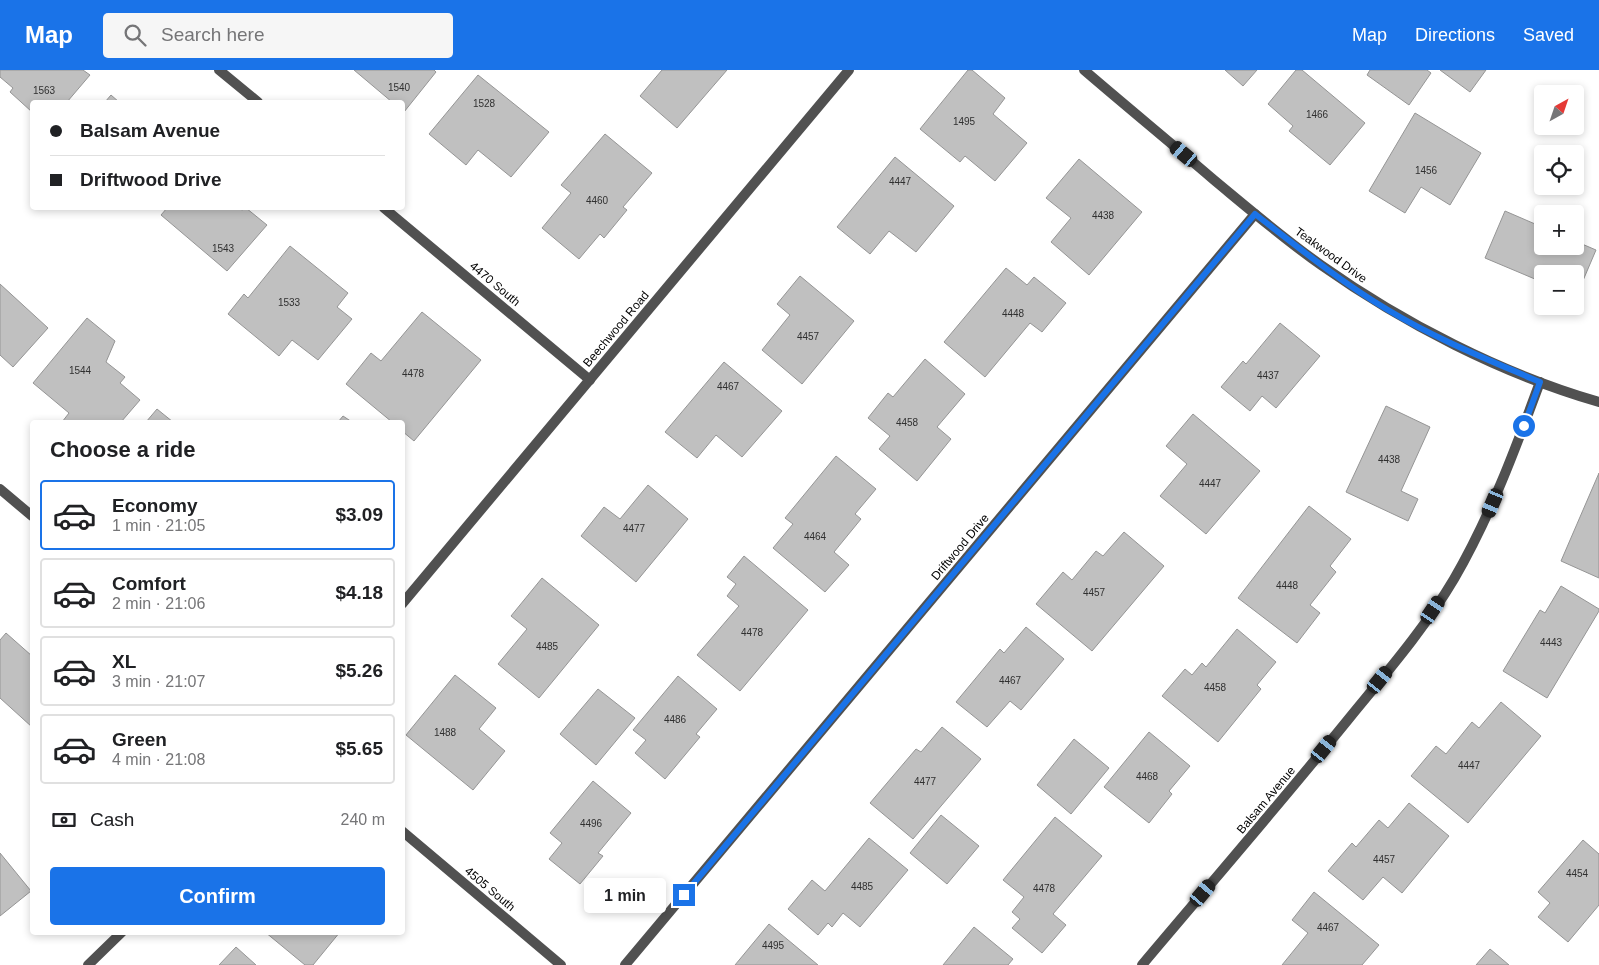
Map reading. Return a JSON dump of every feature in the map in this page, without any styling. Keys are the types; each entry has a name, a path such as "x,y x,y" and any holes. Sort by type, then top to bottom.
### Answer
{"street":[{"path":"219,70 256,100"},
{"name":"Beechwood Road","path":"405,600 850,70"},
{"name":"Teakwood Drive","path":"1084,70 1255,214 1320,265 1389,310 1464,349 1540,382 1599,402"},
{"name":"4470 South","path":"386,210 590,380"},
{"name":"Driftwood Drive","path":"625,965 1255,214"},
{"name":"Balsam Avenue","path":"1142,965 1313,763 1414,638 1453,581 1486,520 1520,438 1540,382"},
{"path":"0,489 30,514"},
{"name":"4505 South","path":"405,834 560,965"},
{"path":"88,965 119,935"}],"building":[{"path":"0,70 83,70 90,75 69,100 30,100 30,110 10,92 13,88 0,77"},
{"path":"354,70 434,70 436,72 405,111 405,100 390,100"},
{"path":"662,70 727,70 677,128 640,96"},
{"path":"968,70 972,70 1005,98 993,114 1027,143 995,181 965,156 960,162 920,129"},
{"path":"1225,70 1257,70 1243,86"},
{"path":"1296,70 1302,70 1365,123 1330,165 1289,131 1293,126 1268,104"},
{"path":"1370,70 1427,70 1431,73 1409,105 1367,75"},
{"path":"1440,70 1486,70 1470,92"},
{"path":"478,75 549,132 511,177 478,150 466,165 429,134"},
{"path":"111,95 117,100 107,100"},
{"path":"1415,113 1481,153 1450,205 1421,187 1405,213 1369,191"},
{"path":"605,134 652,173 623,207 627,210 604,238 600,234 579,259 542,228 571,193 561,185"},
{"path":"895,157 954,206 916,252 889,231 870,254 837,227"},
{"path":"1079,159 1142,212 1089,275 1051,242 1071,218 1046,198"},
{"path":"165,210 248,210 267,225 227,271 161,215"},
{"path":"1505,211 1534,224 1534,255 1584,255 1584,245 1596,250 1584,278 1584,265 1534,265 1534,279 1485,258"},
{"path":"290,246 348,293 337,307 352,319 318,360 292,340 279,356 228,314 244,294 248,298"},
{"path":"1006,268 1027,285 1034,277 1066,303 1042,332 1030,323 985,377 944,342"},
{"path":"800,276 854,321 802,384 762,350 790,315 777,304"},
{"path":"0,284 48,328 13,367 0,355"},
{"path":"422,312 481,360 414,441 405,434 405,420 390,420 346,384 371,353 381,361"},
{"path":"87,318 115,341 106,362 125,377 120,383 140,400 123,420 64,420 69,413 33,383"},
{"path":"1280,323 1320,356 1276,408 1262,396 1250,411 1221,387 1243,361 1246,364"},
{"path":"925,359 965,394 937,427 951,439 917,481 879,449 890,436 868,418 888,393 893,397"},
{"path":"724,362 782,411 742,457 716,435 697,458 665,432"},
{"path":"1386,406 1430,427 1401,491 1418,499 1408,521 1346,492"},
{"path":"157,409 171,420 148,420"},
{"path":"1193,414 1260,471 1206,534 1160,496 1187,464 1166,446"},
{"path":"343,416 349,420 340,420"},
{"path":"836,456 876,489 855,514 861,519 834,552 849,565 825,592 773,548 793,524 785,518"},
{"path":"1599,473 1599,578 1561,561"},
{"path":"648,485 688,519 636,582 581,536 604,507 620,519"},
{"path":"1309,506 1351,539 1330,566 1336,572 1310,605 1320,613 1297,643 1238,598"},
{"path":"1124,532 1164,566 1092,651 1036,604 1063,572 1072,580 1096,551 1103,556"},
{"path":"744,556 808,610 740,691 697,655 739,606 727,596 736,584 727,577"},
{"path":"542,578 599,625 539,698 498,664 527,629 511,616"},
{"path":"1561,586 1599,609 1599,611 1547,698 1503,671 1540,610 1545,613"},
{"path":"1026,627 1064,659 1021,710 1010,701 987,727 956,702 1000,649 1004,653"},
{"path":"1237,629 1276,662 1257,685 1261,689 1218,742 1162,696 1185,669 1192,675 1202,663 1206,667"},
{"path":"6,633 30,654 30,725 0,698 0,640"},
{"path":"455,675 496,708 479,729 505,751 473,790 406,735"},
{"path":"678,676 717,709 696,734 700,737 665,779 635,753 646,740 633,730"},
{"path":"598,689 635,718 596,765 560,734"},
{"path":"1501,702 1541,736 1468,823 1411,776 1436,746 1446,754 1472,722 1479,728"},
{"path":"942,727 981,759 913,839 870,803 916,749 921,752"},
{"path":"1149,732 1190,766 1169,791 1172,794 1149,823 1104,787"},
{"path":"1074,739 1109,768 1071,814 1037,785"},
{"path":"593,781 631,813 598,853 603,856 580,884 549,859 562,843 550,833"},
{"path":"1409,803 1449,836 1402,893 1383,877 1363,900 1328,871 1352,843 1356,847 1379,820 1388,828"},
{"path":"941,815 979,846 947,884 910,853"},
{"path":"1055,817 1102,856 1053,914 1066,925 1042,953 1012,928 1020,919 1012,912 1024,897 1003,880"},
{"path":"869,838 908,870 860,927 843,913 832,927 828,923 818,935 788,909 812,880 825,891"},
{"path":"1583,840 1599,854 1599,905 1568,942 1538,917 1550,903 1538,892"},
{"path":"0,853 30,892 0,916"},
{"path":"1314,892 1379,945 1362,965 1282,965 1308,933 1292,920"},
{"path":"769,924 818,965 735,965"},
{"path":"974,927 1013,959 1008,965 943,965"},
{"path":"269,935 338,935 313,965 305,965"},
{"path":"236,947 256,965 219,965"},
{"path":"1490,949 1509,965 1476,965"}],"route":[{"path":"684,895 1255,214 1320,265 1389,310 1464,349 1540,382 1524,426"}]}
